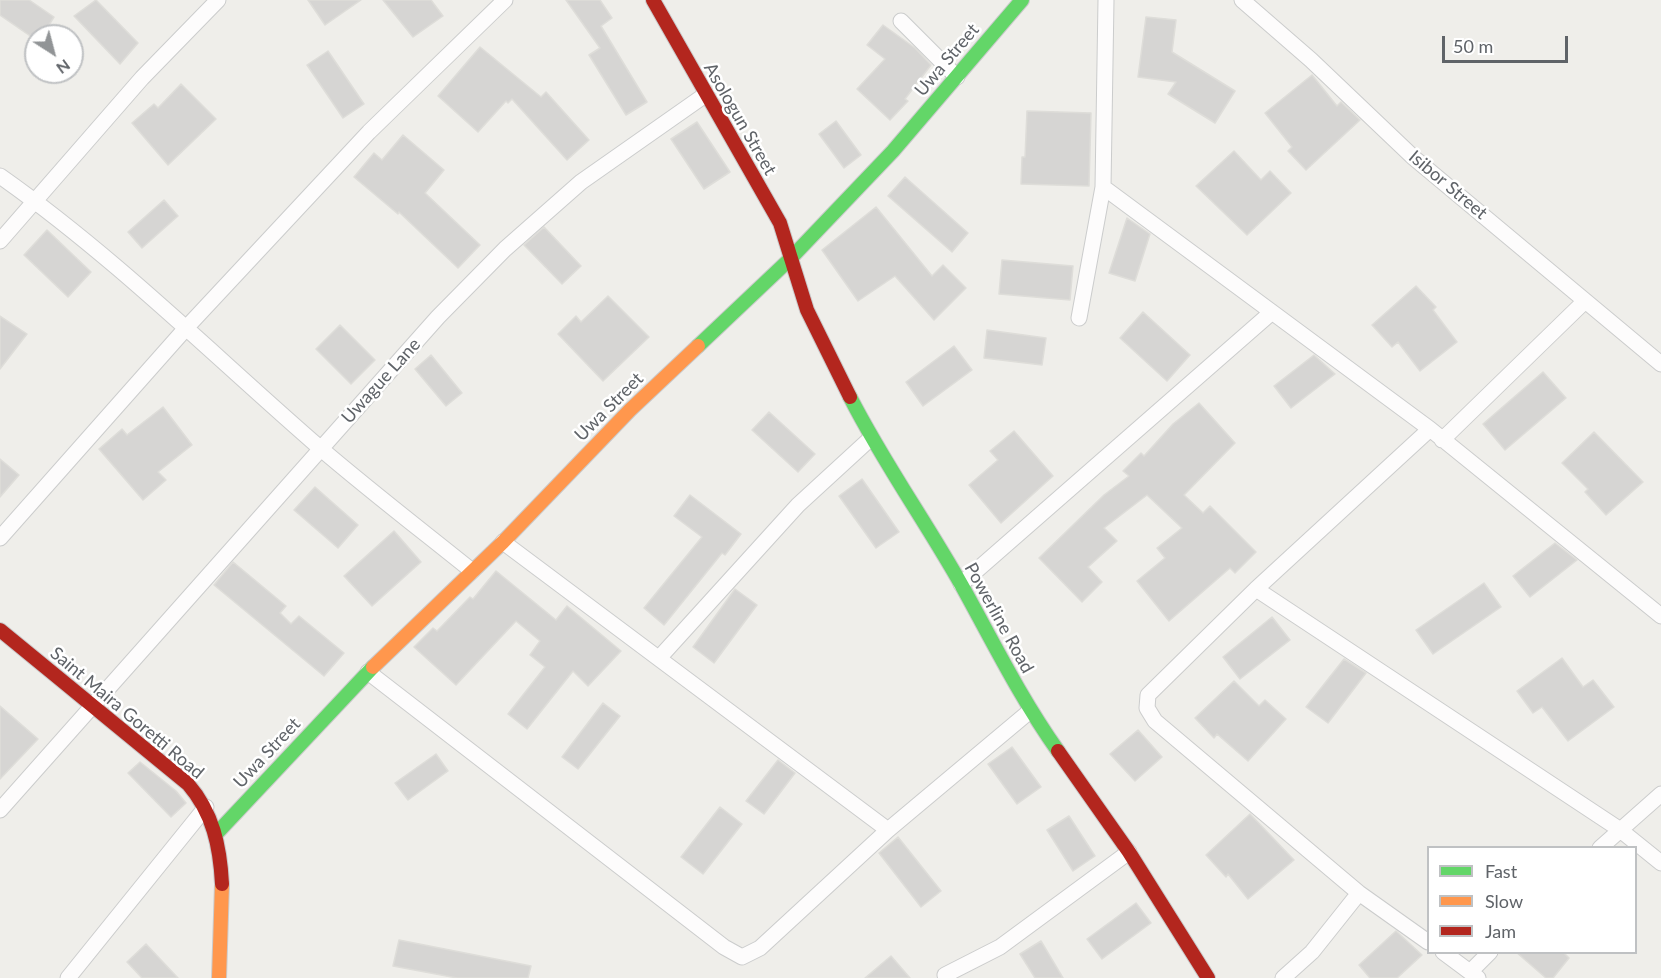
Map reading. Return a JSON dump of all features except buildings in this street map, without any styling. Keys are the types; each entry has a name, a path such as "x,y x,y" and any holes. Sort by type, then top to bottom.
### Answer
{"street":[{"path":"0,538 187,327 369,132 505,0"},
{"name":"Asologun Street","path":"653,0 705,95 780,223 790,259"},
{"name":"Uwa Street","path":"216,834 368,672 503,542 630,410 790,259 893,151 1022,0"},
{"path":"1079,318 1103,187 1106,0"},
{"name":"Isibor Street","path":"1242,0 1311,60 1414,158 1661,364"},
{"path":"0,241 142,78 214,1"},
{"path":"901,21 957,77"},
{"name":"Uwague Lane","path":"0,810 320,448 438,317 505,249 581,182 705,95"},
{"path":"0,176 34,200 187,327 320,448 472,571"},
{"path":"1103,187 1430,429 1661,616"},
{"name":"Powerline Road","path":"790,259 807,310 871,438 961,584 1030,711 1129,852 1208,978"},
{"path":"1442,440 1585,300"},
{"path":"961,584 1272,312"},
{"path":"1427,941 1359,892 1155,721 1147,708 1148,695 1256,589 1430,429"},
{"path":"660,657 798,505 871,438"},
{"path":"503,542 660,657 888,830"},
{"path":"1256,589 1619,829 1661,863"},
{"name":"Saint Maira Goretti Road","path":"0,630 185,781 206,807 216,834 223,904 219,978"},
{"path":"368,672 724,947 742,957 760,948 888,830 1030,711"},
{"path":"1602,846 1661,794"},
{"path":"68,978 206,807"},
{"path":"945,975 999,947 1058,906 1096,873 1129,852"},
{"path":"1283,978 1312,952 1359,892"},
{"path":"1446,954 1474,975 1489,954"}],"traffic: fast":[{"path":"698,346 790,259 893,151 1022,0"},
{"path":"850,397 876,445 962,586 1020,691 1058,751"},
{"path":"216,834 373,667"}],"traffic: slow":[{"path":"373,667 503,542 630,410 698,346"},
{"path":"219,978 222,884"}],"traffic: jam":[{"path":"653,0 780,223 807,310 850,397"},
{"path":"0,630 188,784 204,807 214,831 222,884"},
{"path":"1058,751 1129,852 1208,978"}]}
